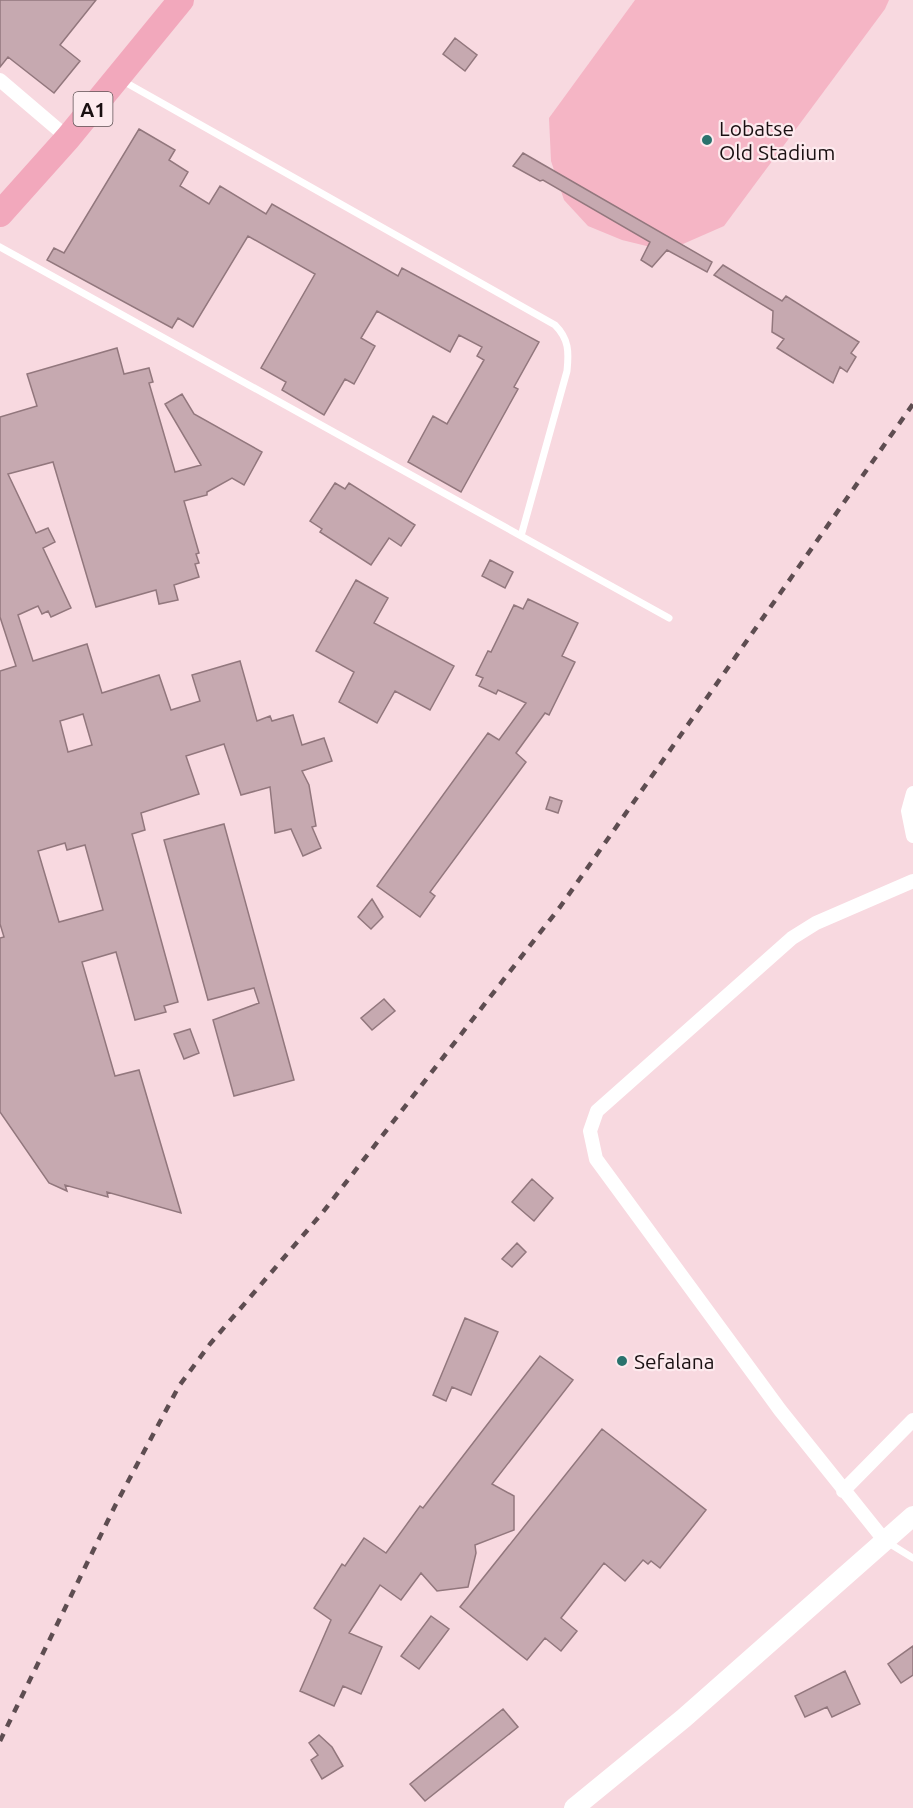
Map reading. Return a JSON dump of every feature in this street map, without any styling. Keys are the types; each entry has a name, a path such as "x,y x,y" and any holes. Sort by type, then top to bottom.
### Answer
{"highway":[{"name":"A1","path":"0,214 68,138 181,0"}],"main road":[{"path":"574,1808 684,1718 913,1516"}],"street":[{"path":"0,80 68,138"},
{"path":"913,792 908,811 913,836"},
{"path":"885,1541 843,1491 725,1336 596,1159 590,1131 597,1111 792,938 816,923 913,881"},
{"path":"843,1491 913,1420"}],"lane":[{"path":"118,78 555,325 565,335 569,352 567,371 521,536"},
{"path":"0,247 669,618"},
{"path":"885,1541 913,1558"}],"shaded area":[{"path":"635,0 889,0 885,9 724,226 667,251 622,240 588,226 564,200 551,161 549,118"}],"building":[{"path":"0,0 96,0 60,45 80,61 54,93 8,57 0,67"},
{"path":"455,38 477,55 465,71 443,54"},
{"path":"139,129 175,150 169,160 188,172 180,186 209,204 220,186 266,214 272,204 398,276 402,268 539,342 514,387 518,389 461,492 408,462 433,416 447,424 484,360 477,356 482,347 459,335 450,352 377,311 361,338 375,346 354,384 345,379 324,415 282,390 286,382 261,368 315,274 248,236 193,327 178,318 172,328 47,260 54,248 64,253"},
{"path":"523,153 712,262 707,272 667,250 652,267 641,260 650,242 543,180 540,181 513,166"},
{"path":"723,265 782,301 786,296 859,342 851,353 856,357 847,372 840,367 833,383 777,348 784,339 772,332 773,311 714,275"},
{"path":"117,348 124,374 149,368 153,382 149,383 175,472 201,465 165,404 182,394 194,414 262,452 244,485 232,478 207,492 207,495 184,501 199,553 196,554 199,563 195,564 199,577 174,585 178,600 159,604 156,590 96,607 53,462 8,474 36,533 48,528 55,542 43,548 71,608 51,617 48,611 42,614 38,606 18,615 33,661 87,644 102,693 159,675 171,710 200,701 192,675 240,661 257,721 270,716 272,721 293,715 302,745 324,738 332,761 302,771 309,785 316,826 312,827 321,848 303,856 291,829 275,833 270,787 241,795 224,744 186,756 199,794 141,813 145,830 132,834 178,1002 164,1006 166,1012 135,1020 116,952 82,962 115,1076 139,1070 181,1213 107,1192 108,1197 65,1185 67,1191 49,1183 0,1112 0,938 4,937 0,924 0,671 16,666 0,617 0,417 37,406 27,374","holes":["83,714 92,745 68,752 60,721","65,843 67,850 85,845 103,910 59,922 38,851"]},
{"path":"335,483 345,489 349,483 415,525 401,546 389,538 371,565 320,532 322,529 310,521"},
{"path":"490,560 513,572 505,588 482,576"},
{"path":"356,580 388,598 374,623 454,666 430,710 395,691 377,723 339,702 354,672 316,651"},
{"path":"528,599 578,623 562,656 575,662 549,715 545,713 516,753 526,762 430,892 435,896 420,917 377,886 488,733 499,740 526,703 498,690 496,694 479,686 483,678 476,675 488,651 491,652 514,605 523,609"},
{"path":"550,797 562,801 558,813 546,809"},
{"path":"224,824 294,1080 234,1096 213,1020 259,1003 254,988 208,1000 164,840"},
{"path":"372,899 383,917 371,929 358,917"},
{"path":"384,999 395,1011 372,1030 361,1018"},
{"path":"190,1029 199,1053 184,1059 174,1034"},
{"path":"532,1179 553,1198 534,1221 512,1202"},
{"path":"517,1243 526,1252 512,1267 502,1259"},
{"path":"465,1318 498,1332 471,1395 452,1387 446,1401 433,1395"},
{"path":"540,1356 573,1380 492,1484 514,1496 514,1530 475,1545 476,1553 468,1587 437,1591 421,1573 401,1600 380,1585 349,1633 382,1647 361,1694 343,1686 334,1706 300,1691 331,1620 314,1608 342,1564 345,1566 364,1538 386,1553 420,1506 423,1508"},
{"path":"602,1429 706,1510 660,1568 651,1561 648,1564 643,1560 625,1581 604,1563 561,1618 577,1631 561,1651 545,1638 527,1660 460,1607"},
{"path":"431,1616 449,1629 419,1669 401,1656"},
{"path":"913,1646 913,1675 901,1683 888,1664"},
{"path":"845,1671 860,1704 832,1717 827,1707 805,1717 795,1696"},
{"path":"503,1709 518,1727 425,1801 410,1784"},
{"path":"319,1735 332,1747 343,1766 322,1779 311,1760 318,1755 309,1743"}],"railway":[{"path":"0,1741 116,1504 179,1386 210,1344 323,1212 560,907 913,404"}],"place":[{"name":"Lobatse Old Stadium","path":"707,140"},
{"name":"Sefalana","path":"622,1361"}]}
